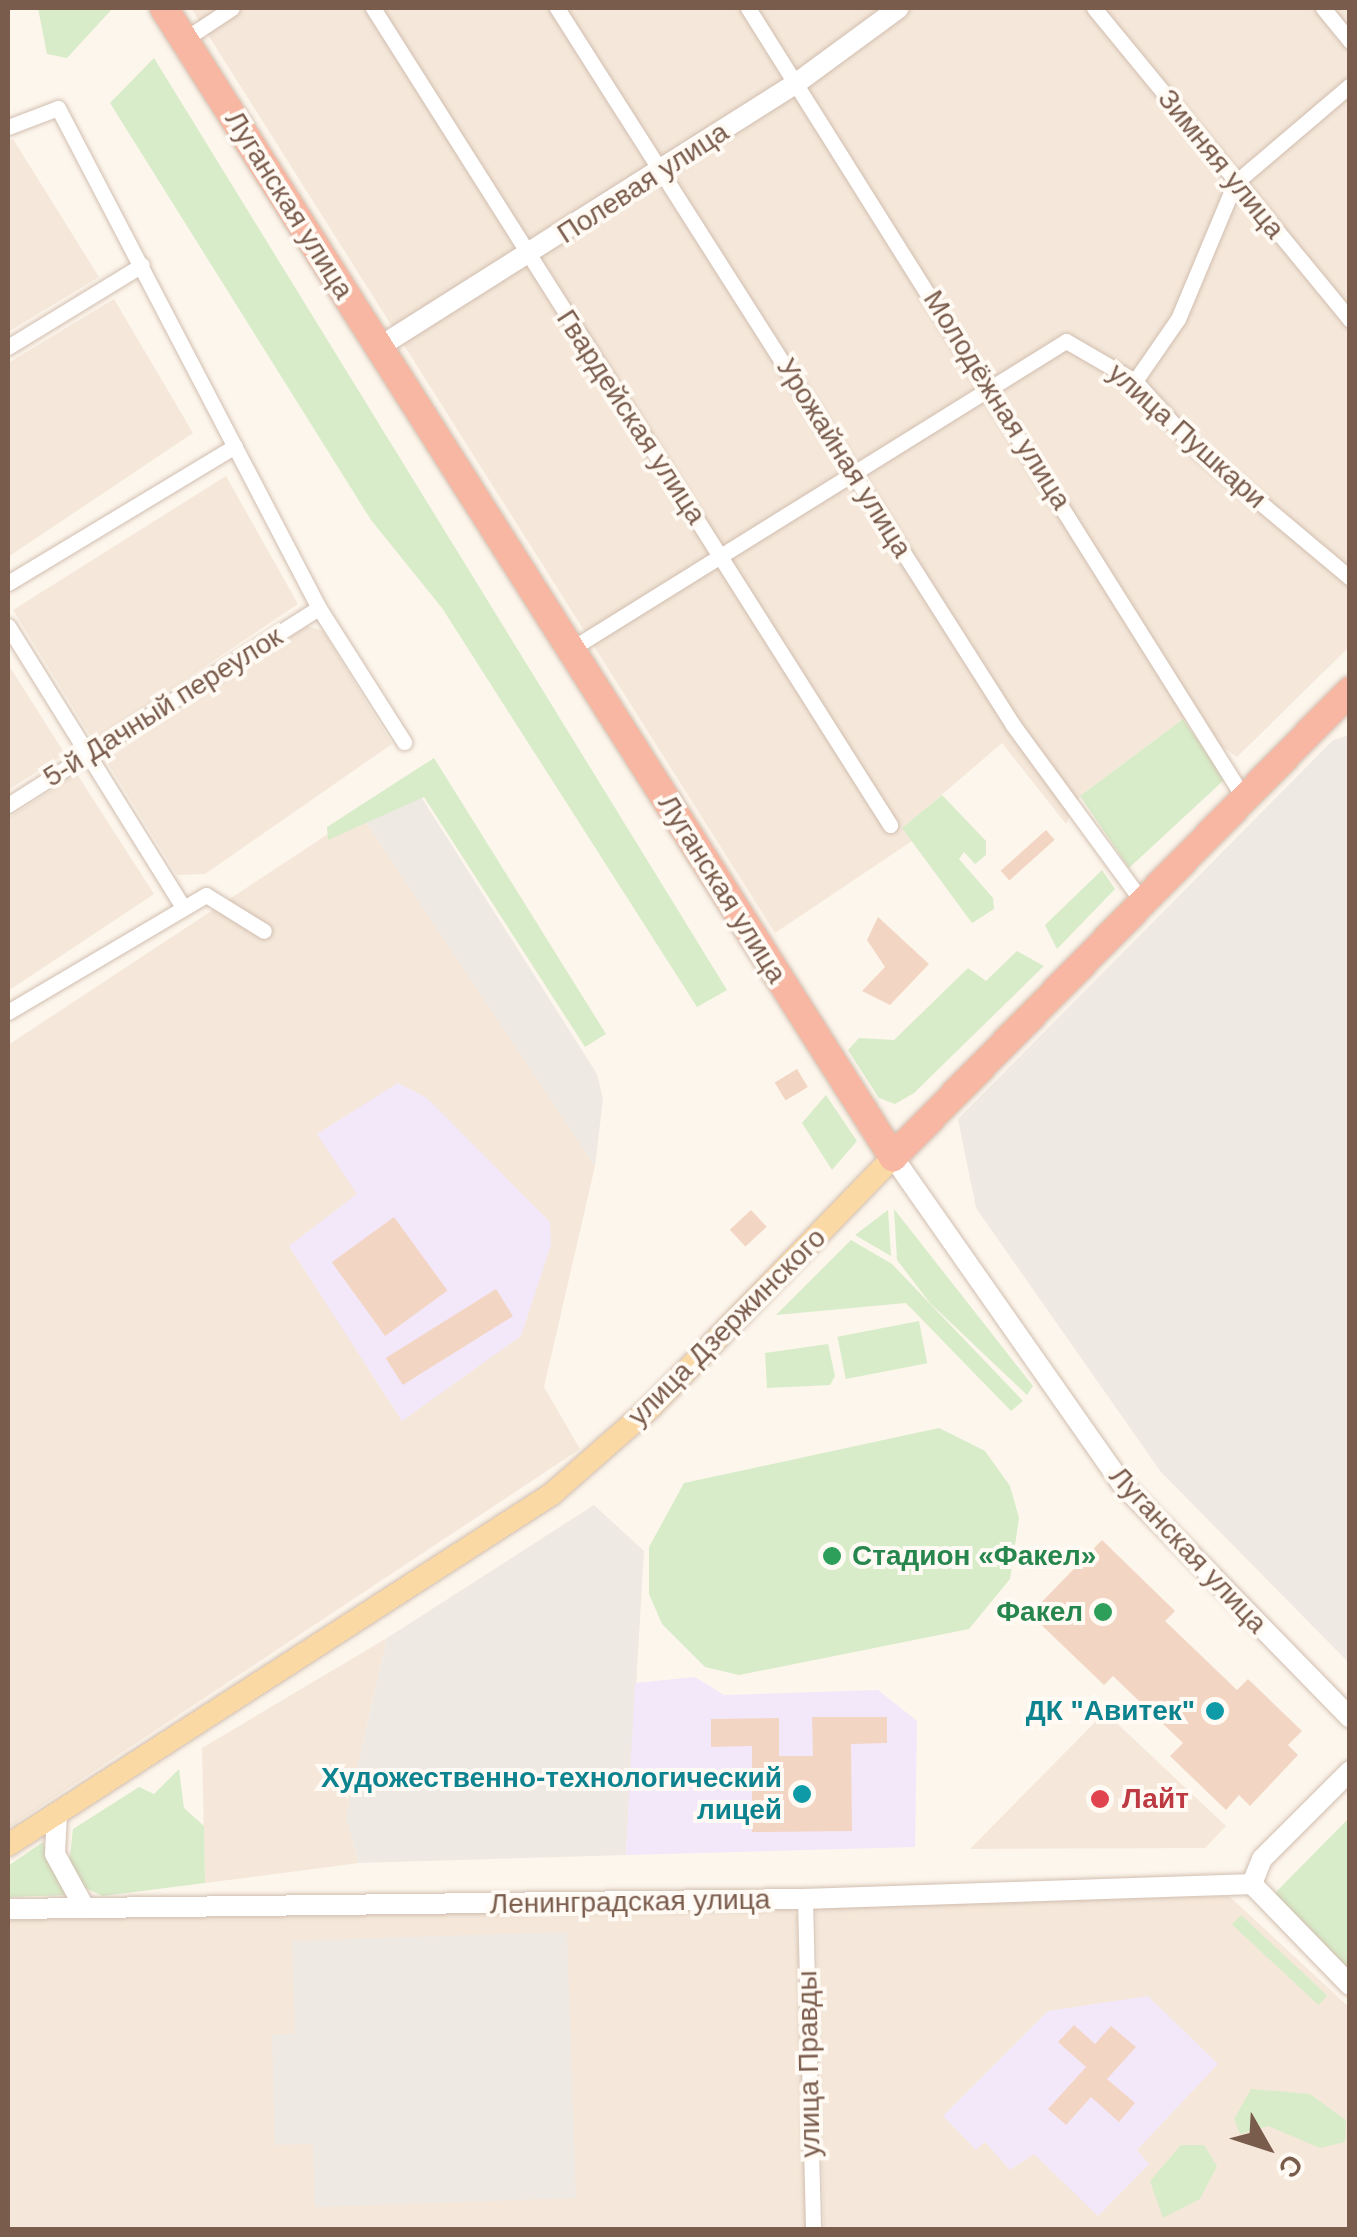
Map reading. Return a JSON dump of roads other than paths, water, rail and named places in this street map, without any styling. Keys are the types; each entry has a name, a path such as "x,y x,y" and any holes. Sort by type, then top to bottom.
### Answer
{"highway":[{"name":"Луганская улица","path":"164,8 893,1156"},
{"name":"улица Дзержинского","path":"893,1156 1242,795 1350,691"}],"main road":[{"name":"улица Дзержинского","path":"8,1845 552,1494 650,1408 893,1156"}],"street":[{"path":"185,39 232,8"},
{"name":"Гвардейская улица","path":"373,8 890,825"},
{"name":"Урожайная улица","path":"557,8 1013,726 1141,900"},
{"name":"Молодёжная улица","path":"748,8 1242,795"},
{"name":"Полевая улица","path":"379,348 528,258 794,85 899,8"},
{"name":"Зимняя улица","path":"1094,8 1350,320"},
{"path":"1323,8 1350,41"},
{"path":"1135,381 1178,320 1235,183 1350,85"},
{"path":"8,127 58,108 319,608 404,742"},
{"path":"8,347 142,265"},
{"name":"улица Пушкари","path":"988,386 1066,340 1135,381 1194,448 1350,578"},
{"path":"572,650 988,386"},
{"path":"8,583 235,446"},
{"name":"5-й Дачный переулок","path":"8,805 319,608"},
{"path":"8,626 86,757 182,904"},
{"path":"8,1012 182,904 206,895 222,899 264,931"},
{"name":"Луганская улица","path":"893,1156 1122,1484 1350,1718"},
{"path":"1350,1772 1262,1859 1252,1884 1350,1986"},
{"path":"57,1813 55,1854 84,1907"},
{"name":"Ленинградская улица","path":"8,1909 806,1899 1252,1884"},
{"name":"улица Правды","path":"806,1899 813,2230"}],"place":[{"name":"Стадион «Факел»","path":"832,1556"},
{"name":"Факел","path":"1103,1612"},
{"name":"ДК \"Авитек\"","path":"1215,1711"},
{"name":"Художественно-технологический лицей","path":"802,1794"},
{"name":"Лайт","path":"1100,1799"}]}
